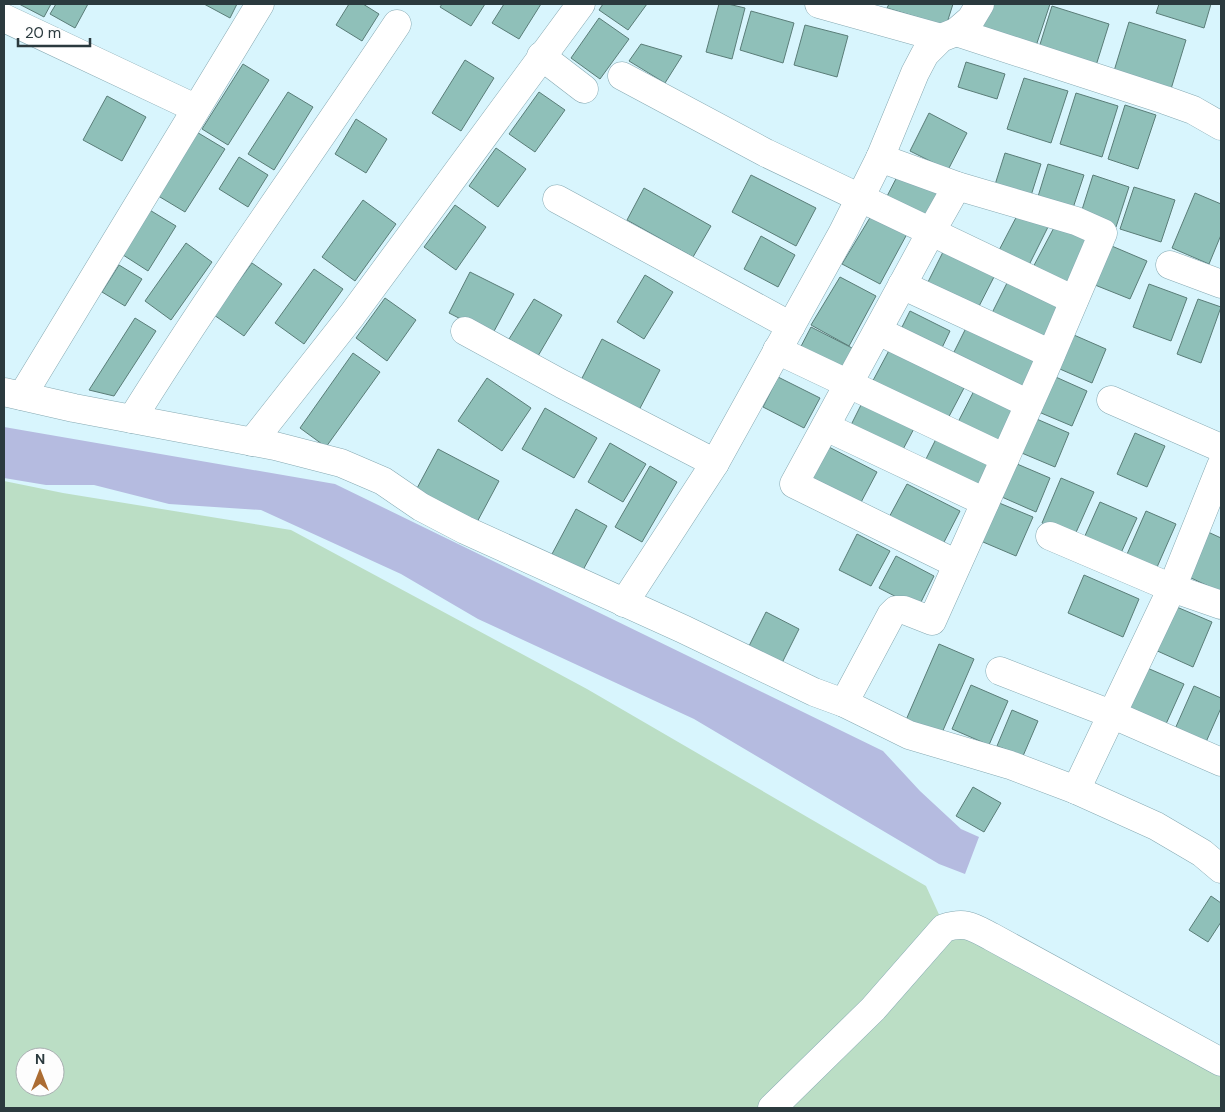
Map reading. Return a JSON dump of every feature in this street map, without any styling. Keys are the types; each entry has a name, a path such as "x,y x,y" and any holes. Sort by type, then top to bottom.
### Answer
{"street":[{"path":"260,4 13,394 252,442 341,463 383,481 421,507 465,530 909,735 1010,765 1076,790 1156,826 1202,853 1221,869"},
{"path":"252,442 352,315 581,4"},
{"path":"818,4 948,35 1165,100 1193,110 1221,126"},
{"path":"624,603 715,463 778,350 860,199 880,158 915,72 925,54 971,19 980,4"},
{"path":"4,18 195,108"},
{"path":"132,419 177,348 333,121 397,24"},
{"path":"541,56 584,89"},
{"path":"622,76 766,154 1074,300"},
{"path":"844,704 891,615 896,610 904,610 932,621 1103,233 1076,221 957,186 880,158"},
{"path":"957,186 930,232 794,484 957,564"},
{"path":"557,199 791,326"},
{"path":"1170,264 1221,284"},
{"path":"902,285 1051,354"},
{"path":"878,331 1029,404"},
{"path":"465,332 715,463"},
{"path":"778,350 1005,458"},
{"path":"1111,400 1221,448"},
{"path":"826,427 985,502"},
{"path":"1076,790 1172,588 1221,466"},
{"path":"1050,536 1172,588 1221,606"},
{"path":"1000,671 1111,714 1221,762"},
{"path":"772,1108 873,1008 944,928 958,924 974,928 992,937 1221,1062"}],"green space":[{"path":"4,481 63,493 291,530 587,689 926,886 942,921 1221,1074 1221,1108 4,1108"}],"water":[{"path":"4,427 335,484 883,751 920,791 961,829 979,837 965,874 939,864 694,719 478,619 401,574 261,510 169,504 94,485 46,485 4,478"}],"building":[{"path":"19,4 51,4 44,17"},
{"path":"56,4 88,4 75,28 50,14"},
{"path":"204,4 237,4 230,18"},
{"path":"349,4 363,4 379,14 362,41 336,25"},
{"path":"442,4 485,4 471,26 440,7"},
{"path":"504,4 541,4 519,39 492,23"},
{"path":"603,4 647,4 628,30 599,10"},
{"path":"719,4 745,8 732,59 706,52"},
{"path":"889,4 953,4 946,26 887,8"},
{"path":"990,4 1050,4 1036,46 982,29"},
{"path":"1159,4 1211,4 1204,28 1156,13"},
{"path":"1052,6 1109,24 1094,72 1037,54"},
{"path":"751,11 794,23 783,63 740,50"},
{"path":"599,18 629,39 600,79 571,58"},
{"path":"1129,22 1186,40 1171,89 1114,71"},
{"path":"805,25 848,36 837,77 794,65"},
{"path":"641,44 682,56 665,83 629,61"},
{"path":"465,60 494,78 461,131 432,113"},
{"path":"966,62 1005,74 997,99 958,87"},
{"path":"243,64 269,80 228,145 202,129"},
{"path":"1024,78 1068,91 1051,143 1007,129"},
{"path":"288,92 313,107 274,170 248,154"},
{"path":"539,92 565,110 535,152 509,134"},
{"path":"1076,93 1118,106 1102,157 1060,144"},
{"path":"107,96 146,117 122,161 83,140"},
{"path":"1125,105 1156,115 1138,169 1108,159"},
{"path":"929,113 967,133 948,170 910,151"},
{"path":"356,119 387,139 366,173 335,154"},
{"path":"195,131 225,149 185,212 155,194"},
{"path":"496,148 526,169 498,207 469,186"},
{"path":"1005,153 1041,164 1029,202 993,191"},
{"path":"239,157 268,175 248,207 219,189"},
{"path":"1048,164 1084,175 1071,214 1036,203"},
{"path":"901,169 944,191 926,226 883,204"},
{"path":"751,175 816,208 796,246 732,212"},
{"path":"1093,175 1129,187 1116,227 1080,216"},
{"path":"1134,187 1175,200 1161,242 1120,229"},
{"path":"644,188 711,226 693,257 627,220"},
{"path":"1195,193 1221,204 1221,235 1209,264 1172,248"},
{"path":"363,200 396,224 355,281 322,257"},
{"path":"455,205 486,227 456,270 424,247"},
{"path":"1021,208 1050,223 1026,271 996,256"},
{"path":"148,209 176,226 148,271 120,253"},
{"path":"871,216 907,234 880,284 842,264"},
{"path":"1058,220 1095,238 1068,290 1031,271"},
{"path":"761,236 795,255 778,287 744,269"},
{"path":"186,243 212,262 171,320 145,301"},
{"path":"1107,244 1147,261 1130,299 1090,283"},
{"path":"945,248 996,273 974,316 924,290"},
{"path":"252,263 282,284 244,336 214,315"},
{"path":"119,265 142,279 125,306 102,292"},
{"path":"314,269 343,289 304,344 275,323"},
{"path":"470,272 514,294 492,335 449,313"},
{"path":"645,275 673,292 644,339 617,322"},
{"path":"1011,275 1065,303 1043,346 989,319"},
{"path":"840,277 876,296 849,346 811,325"},
{"path":"1149,284 1187,298 1171,341 1133,327"},
{"path":"385,298 416,320 387,361 356,338"},
{"path":"534,299 562,315 538,356 509,339"},
{"path":"1198,299 1221,307 1201,363 1177,354"},
{"path":"910,311 950,331 939,354 899,333"},
{"path":"135,318 156,331 114,396 89,390"},
{"path":"970,320 1040,356 1020,394 951,358"},
{"path":"811,327 854,349 839,378 796,356"},
{"path":"1067,332 1106,349 1092,383 1053,366"},
{"path":"602,339 660,370 638,412 580,382"},
{"path":"893,343 921,366 964,388 944,426 869,388"},
{"path":"353,353 380,372 326,447 300,428"},
{"path":"1049,374 1087,391 1072,426 1034,410"},
{"path":"778,377 820,398 804,428 763,407"},
{"path":"487,378 531,408 502,451 458,421"},
{"path":"978,383 1021,405 998,450 955,428"},
{"path":"866,395 918,421 899,457 848,431"},
{"path":"545,408 597,438 574,478 522,449"},
{"path":"1032,417 1069,433 1055,467 1017,451"},
{"path":"940,431 994,459 975,494 922,467"},
{"path":"1135,433 1165,446 1147,487 1117,474"},
{"path":"610,443 646,464 623,502 588,482"},
{"path":"827,446 877,472 858,508 808,482"},
{"path":"438,449 499,481 476,524 415,492"},
{"path":"1010,461 1050,478 1036,512 995,494"},
{"path":"650,466 677,482 642,542 615,527"},
{"path":"1061,478 1094,492 1074,537 1042,523"},
{"path":"907,484 960,511 941,548 887,521"},
{"path":"992,500 1033,517 1016,556 976,539"},
{"path":"1100,502 1137,518 1121,553 1084,538"},
{"path":"576,509 607,526 583,570 552,554"},
{"path":"1146,511 1176,524 1154,574 1124,561"},
{"path":"1208,532 1221,538 1221,592 1189,577"},
{"path":"857,534 890,551 871,586 839,570"},
{"path":"896,556 934,576 918,608 879,588"},
{"path":"1084,575 1139,599 1123,637 1068,613"},
{"path":"1172,605 1212,622 1193,667 1153,649"},
{"path":"766,612 799,629 780,667 747,650"},
{"path":"939,644 974,659 941,735 906,720"},
{"path":"1145,667 1184,684 1166,724 1128,707"},
{"path":"971,685 1008,701 989,745 952,729"},
{"path":"1194,686 1221,698 1221,708 1206,742 1175,729"},
{"path":"1012,710 1038,721 1023,756 997,746"},
{"path":"973,787 1001,803 984,832 956,816"},
{"path":"1211,896 1221,903 1221,922 1208,942 1189,930"}]}
